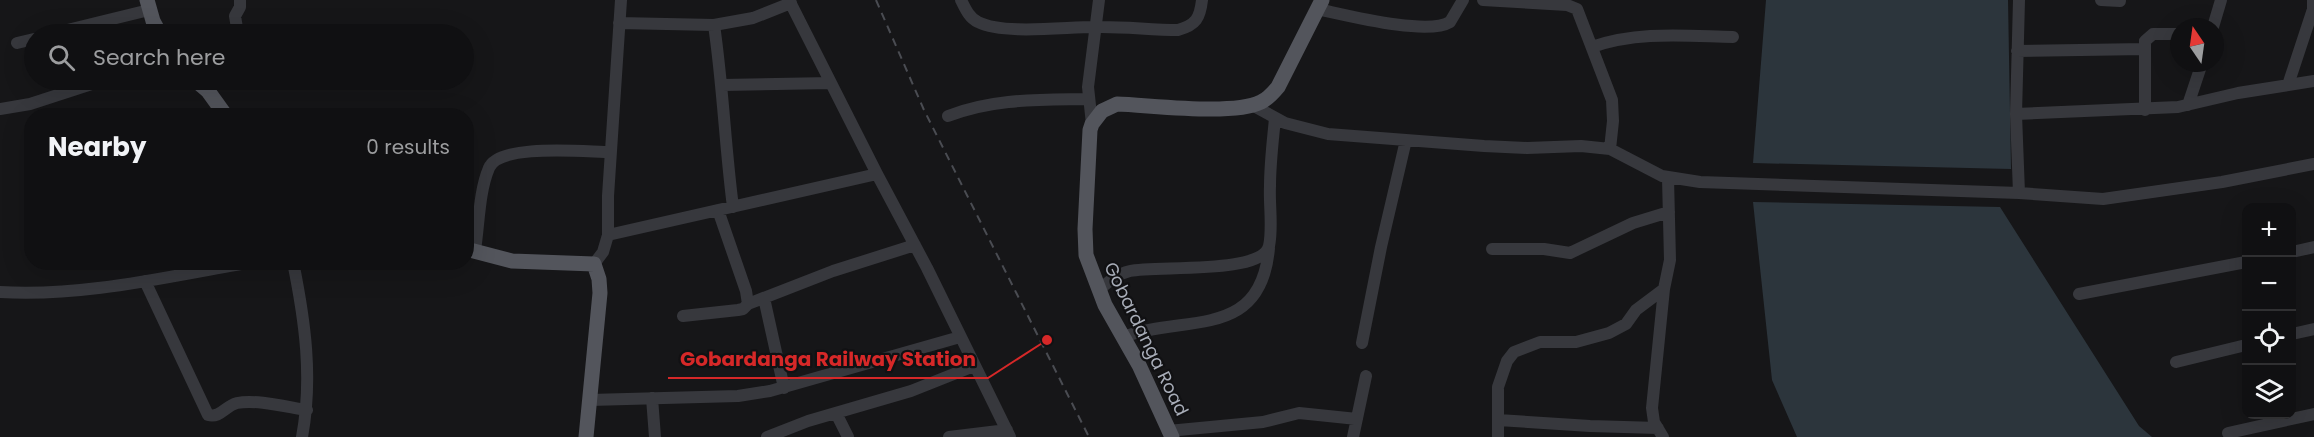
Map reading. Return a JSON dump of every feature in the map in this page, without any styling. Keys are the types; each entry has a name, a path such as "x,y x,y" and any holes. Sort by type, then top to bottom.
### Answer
{"main road":[{"path":"1092,123 1102,111 1118,104 1194,109 1252,105 1264,100 1278,87 1320,3"},
{"path":"148,5 156,24"},
{"path":"207,90 220,108"},
{"name":"Gobardanga Road","path":"1092,123 1085,246 1089,267 1170,434"},
{"path":"474,250 512,261 594,264 599,279 600,294 586,437"}],"street":[{"path":"236,24 235,16 240,0"},
{"path":"594,264 603,252 608,235 608,196 621,0"},
{"path":"961,0 976,22 992,26 1047,29 1096,27 1178,30 1191,26 1197,21 1202,0"},
{"path":"1092,123 1089,99 1099,0"},
{"path":"1320,3 1395,24 1436,27 1450,22 1462,0"},
{"path":"1483,0 1577,4 1612,100 1613,121 1610,149"},
{"path":"2019,0 2016,114 2019,193"},
{"path":"2101,0 2120,1"},
{"path":"2216,18 2221,0"},
{"path":"2288,85 2313,9 2313,0"},
{"path":"619,23 714,25 753,18 790,2 915,245 1008,433 949,437"},
{"path":"84,24 148,5"},
{"path":"714,25 733,207"},
{"path":"2145,110 2145,41 2153,34 2170,34"},
{"path":"1592,47 1621,38 1644,35 1733,37"},
{"path":"17,43 24,41"},
{"path":"2017,51 2145,49"},
{"path":"2188,105 2199,72"},
{"path":"2016,114 2145,110 2188,105 2238,93 2314,81"},
{"path":"722,85 831,83"},
{"path":"0,109 30,104 73,90"},
{"path":"948,116 965,109 1000,101 1089,99"},
{"path":"1252,105 1306,130 1328,134 1484,146 1527,148 1575,146 1610,149 1668,178 1700,182 2019,193 2084,199 2119,198 2222,182 2314,164"},
{"path":"1123,337 1144,331 1213,320 1240,308 1258,288 1264,277 1269,247 1270,185 1275,117"},
{"path":"1362,343 1406,140"},
{"path":"474,235 485,182 494,159 504,154 520,151 611,152"},
{"path":"608,235 877,174"},
{"path":"1498,420 1590,431 1660,432 1652,408 1664,289 1670,260 1668,178"},
{"path":"718,210 746,291 748,304"},
{"path":"1492,249 1544,249 1570,253 1633,223 1669,212"},
{"path":"683,316 742,309 748,304 833,271 915,245"},
{"path":"1099,290 1121,273 1128,271 1150,268 1208,267 1248,261 1258,259 1269,247"},
{"path":"2296,251 2314,247"},
{"path":"2079,294 2242,263"},
{"path":"0,291 54,293 207,270"},
{"path":"294,270 307,349 309,385 302,437"},
{"path":"146,281 208,415 217,415 232,405 245,402 307,410"},
{"path":"1498,437 1498,387 1507,361 1514,352 1540,342 1576,342 1610,333 1626,324 1636,310 1664,289"},
{"path":"764,298 784,388"},
{"path":"2296,333 2314,329"},
{"path":"590,400 738,396 784,388 960,337"},
{"path":"2176,362 2242,346"},
{"path":"767,437 836,412 911,391 974,366"},
{"path":"1353,437 1366,376"},
{"path":"652,398 656,437"},
{"path":"836,412 848,437"},
{"path":"1170,434 1263,422 1299,413 1357,419"},
{"path":"2228,433 2314,414"},
{"path":"800,424 806,437"}],"shaded area":[{"path":"1766,0 2008,0 2011,169 1753,163"},
{"path":"1753,202 2000,207 2139,426 2152,437 1797,437 1772,380"}],"railway":[{"path":"876,0 924,110 1089,437"}],"place":[{"name":"Gobardanga Railway Station","path":"1047,340"}]}
